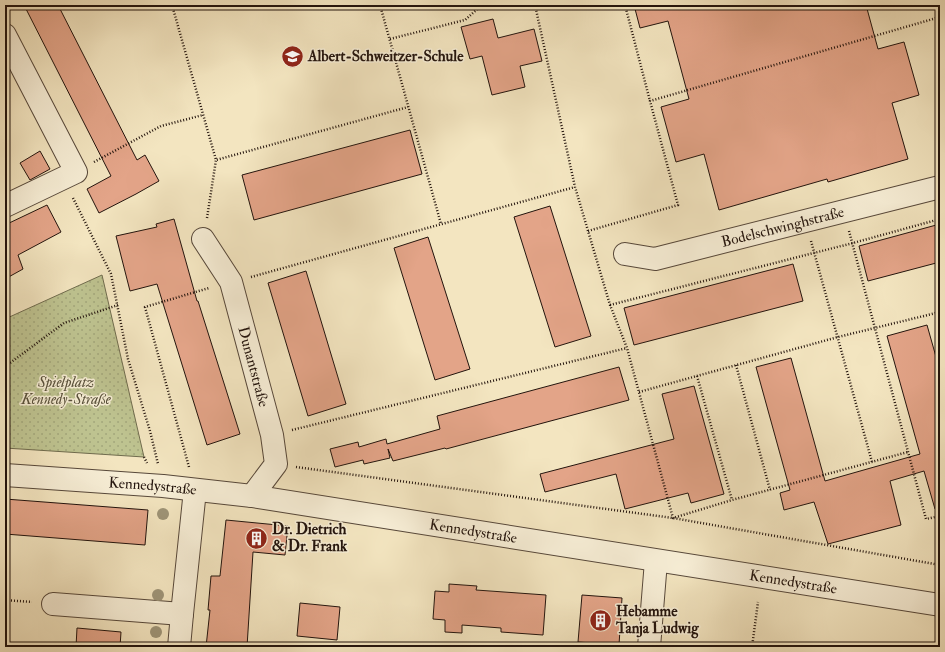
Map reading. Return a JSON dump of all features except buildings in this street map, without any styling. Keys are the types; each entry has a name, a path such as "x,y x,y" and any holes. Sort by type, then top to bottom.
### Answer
{"street":[{"path":"5,35 76,172 5,206"},
{"name":"Bodelschwinghstraße","path":"625,254 655,259 940,187"},
{"name":"Dunantstraße","path":"204,239 231,282 272,435 276,464"},
{"path":"252,496 276,464"},
{"name":"Kennedystraße","path":"5,475 163,486 252,496 940,605"},
{"path":"179,647 195,490"},
{"path":"649,647 656,561"},
{"path":"53,604 182,614"}],"path":[{"path":"172,5 216,160 204,239"},
{"path":"380,5 441,224"},
{"path":"390,39 465,20 482,5"},
{"path":"535,5 575,187 610,305 627,348 673,518"},
{"path":"588,230 678,205 625,5"},
{"path":"650,100 940,18"},
{"path":"216,160 408,107"},
{"path":"163,486 150,431 128,359 111,274 68,189 76,172 161,126 203,115"},
{"path":"195,490 145,307 575,187"},
{"path":"844,211 926,520 940,516"},
{"path":"610,305 814,252 853,244 940,219"},
{"path":"806,221 872,462"},
{"path":"5,366 64,323 118,305"},
{"path":"639,392 838,337 940,312"},
{"path":"272,435 627,348"},
{"path":"736,365 770,490"},
{"path":"697,376 732,500"},
{"path":"673,518 732,500 908,452"},
{"path":"276,464 673,518 940,565"},
{"path":"5,600 53,604"},
{"path":"752,647 758,602"}],"green space":[{"name":"Spielplatz Kennedy-Straße","path":"102,275 144,457 5,448 5,319"}],"place":[{"name":"Albert-Schweitzer-Schule","path":"292,56"},
{"name":"Dr. Dietrich & Dr. Frank","path":"256,538"},
{"name":"Hebamme Tanja Ludwig","path":"600,620"}]}
